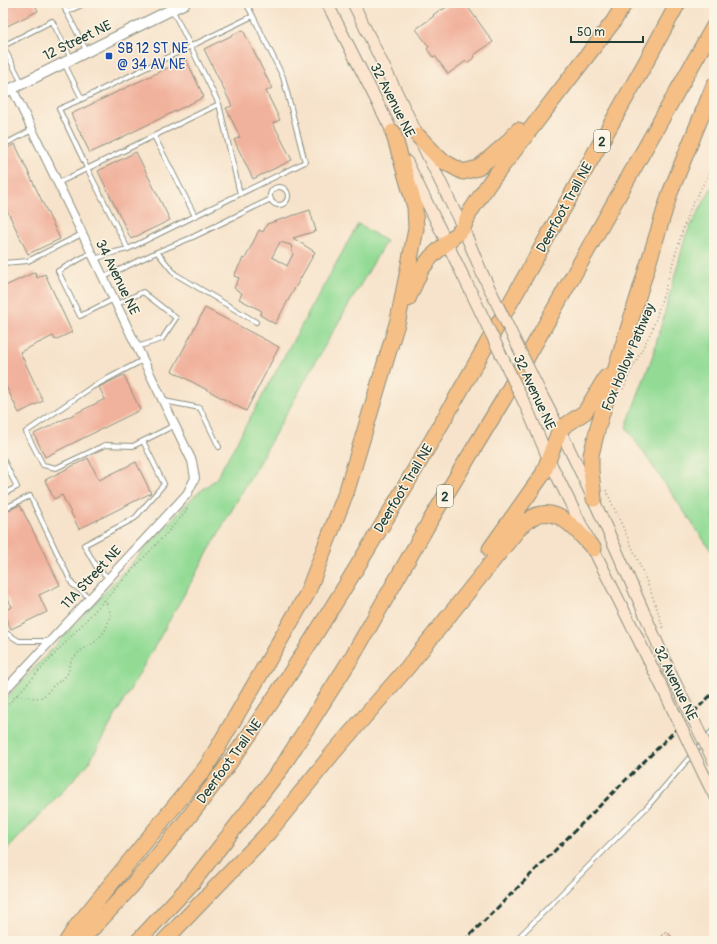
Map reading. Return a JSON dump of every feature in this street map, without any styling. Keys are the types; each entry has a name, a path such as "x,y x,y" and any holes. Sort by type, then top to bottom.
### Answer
{"highway":[{"path":"398,320 421,270 431,257 463,228 470,212 490,182 626,3"},
{"name":"Deerfoot Trail NE","path":"80,941 100,921 176,834 241,748 334,606 441,425 678,3"},
{"name":"2","path":"138,941 192,883 282,767 339,676 430,520 503,400 714,26"},
{"path":"418,136 441,160 453,168 463,172 478,168 506,144 584,58"},
{"path":"601,496 591,470 591,455 599,423 670,193 714,86"},
{"path":"67,941 76,927 207,766 307,594 348,490 398,320 416,229 415,207 392,132"},
{"path":"407,668 543,474 560,429 585,412 620,351"},
{"path":"164,941 269,832 407,668 520,527 531,518 541,514 550,514 561,517 594,549"}],"main road":[{"name":"32 Avenue NE","path":"327,3 471,292 529,413 549,460 714,795"},
{"name":"32 Avenue NE","path":"353,3 463,228 482,273 540,392 560,429 601,496 672,674 714,762"}],"street":[{"name":"12 Street NE","path":"12,88 185,3"},
{"name":"34 Avenue NE","path":"12,88 192,461 195,478"},
{"name":"11A Street NE","path":"3,692 187,494 195,478"}],"lane":[{"path":"62,3 86,51"},
{"path":"66,12 86,3"},
{"path":"137,347 162,339 176,318 143,292 80,316 58,271 93,256 128,250 305,162 283,77 246,3"},
{"path":"172,9 219,104 240,194"},
{"path":"128,250 87,168 60,109 253,16"},
{"path":"12,88 3,46 52,21 82,99"},
{"path":"58,183 219,104"},
{"path":"3,145 32,130"},
{"path":"154,136 195,216"},
{"path":"276,188 282,188 287,194 287,200 283,204 277,205 271,199 270,194 276,188"},
{"path":"104,277 193,237 271,199"},
{"path":"3,263 28,261 83,234"},
{"path":"157,252 175,274 256,322"},
{"path":"144,360 92,387 26,432 43,465 56,468 105,445 133,446 175,425"},
{"path":"163,401 200,408 219,447"},
{"path":"109,578 97,568 84,545 135,518 164,484 144,441"},
{"path":"3,459 17,487 3,494"},
{"path":"3,509 30,496 72,584 90,598"},
{"path":"3,631 20,641 50,641"},
{"path":"515,941 648,806 714,729"}],"path":[{"name":"Fox Hollow Pathway","path":"623,390 653,328 688,213 714,164"},
{"path":"604,486 601,496 625,530 656,606 665,634"},
{"path":"3,710 186,512 188,506 182,499"},
{"path":"17,695 35,698 43,697 54,685 64,679 71,661 80,651 95,642 105,631 111,614 105,600"}],"green space":[{"path":"714,183 714,555 626,427 653,355 686,235"},
{"path":"358,224 386,241 327,342 88,764 3,854 3,702 193,497 216,479"}],"building":[{"path":"3,3 34,3 38,11 3,28"},
{"path":"453,3 465,3 493,42 474,55 475,57 467,63 466,61 448,74 435,56 433,57 427,49 429,47 416,29 441,9 442,10"},
{"path":"243,30 272,88 266,91 280,120 273,123 292,160 253,179 234,140 240,137 226,108 232,106 204,49"},
{"path":"186,59 204,97 90,153 71,114"},
{"path":"15,144 60,239 28,254 3,202 3,150"},
{"path":"136,152 170,220 131,239 98,171"},
{"path":"310,210 316,231 293,238 315,252 275,324 260,315 262,311 239,299 242,293 234,288 239,278 234,276 243,258 245,259 259,230 263,232 267,224","holes":["280,242 291,245 293,254 287,266 272,257"]},
{"path":"35,272 37,278 45,274 72,332 55,340 53,336 20,352 43,401 19,413 3,380 3,287"},
{"path":"205,308 279,347 246,411 172,371"},
{"path":"124,375 140,410 45,457 34,434 105,399 99,387"},
{"path":"88,458 99,480 136,462 151,493 79,529 62,495 54,499 45,480"},
{"path":"20,505 60,585 39,595 47,612 11,629 3,613 3,611 12,607 3,589 3,513"},
{"path":"666,931 676,941 656,941"}],"railway":[{"path":"464,941 714,692"}],"place":[{"name":"SB 12 ST NE @ 34 AV NE","path":"109,56"}]}
